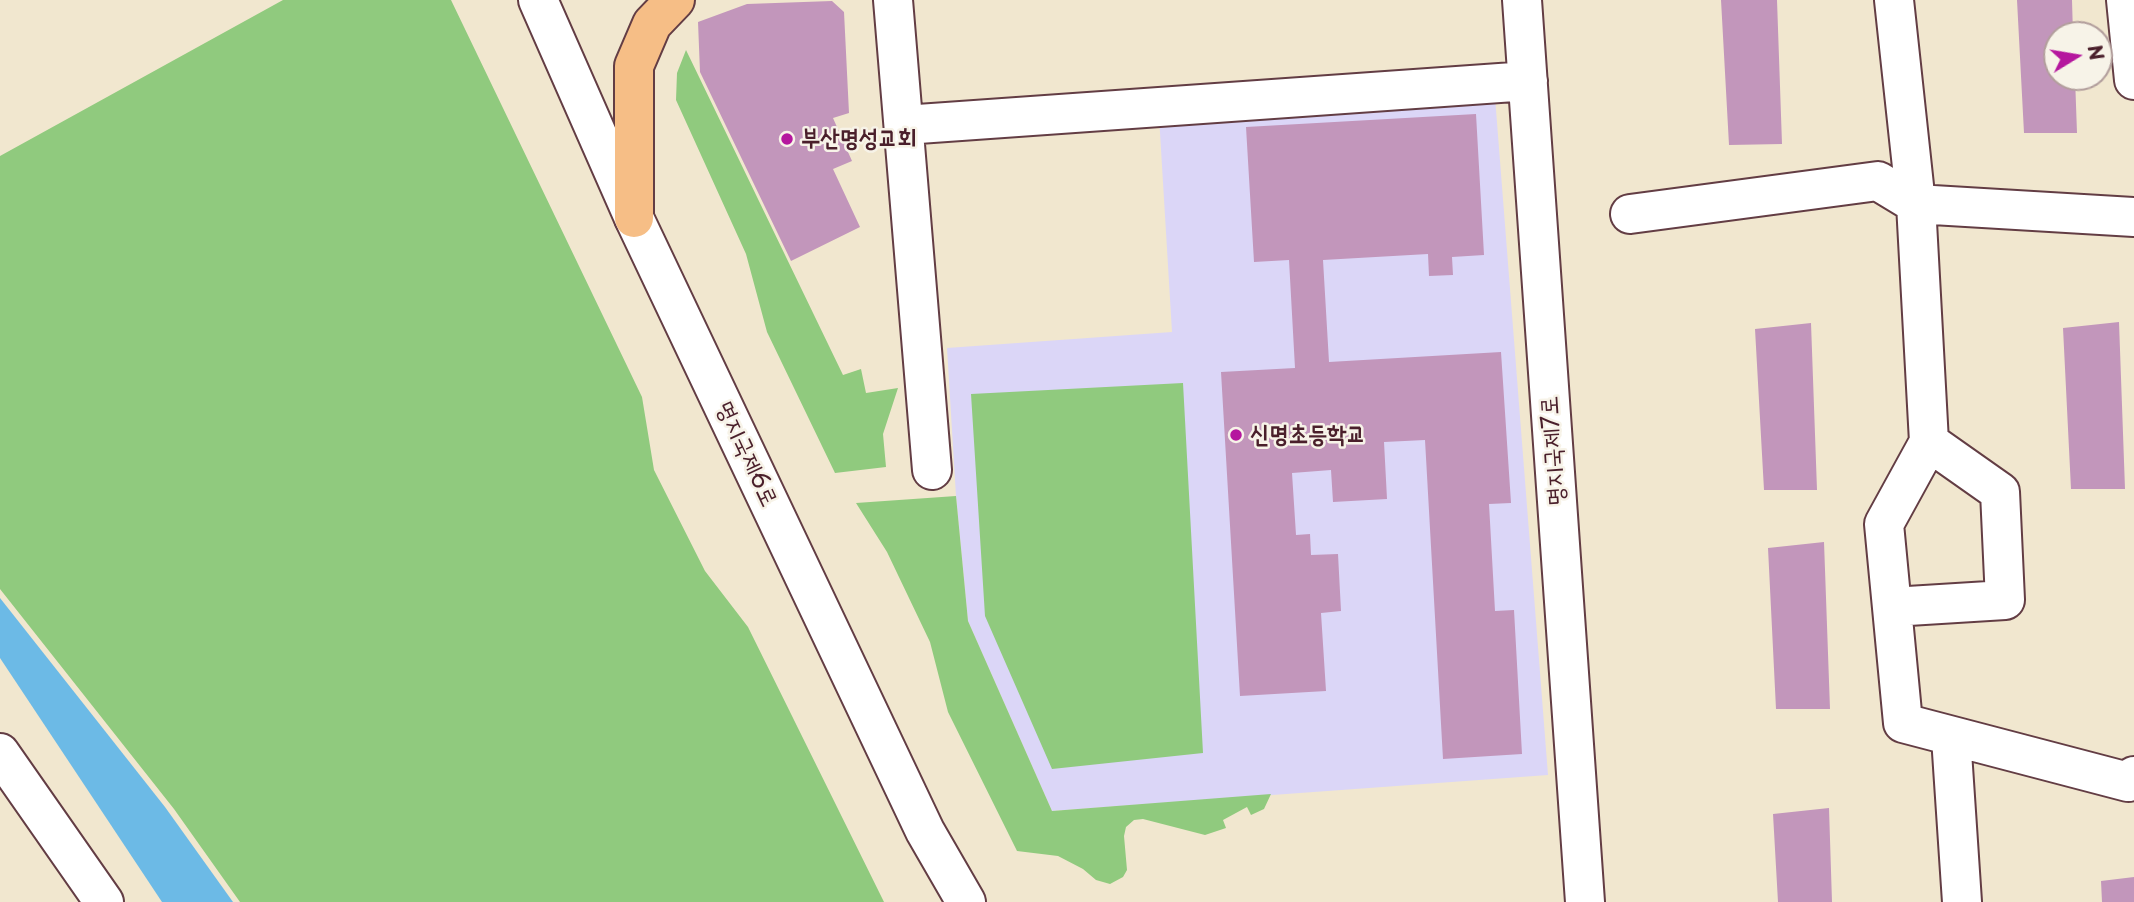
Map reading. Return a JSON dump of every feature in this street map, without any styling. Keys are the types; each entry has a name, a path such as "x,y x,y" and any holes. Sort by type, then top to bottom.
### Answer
{"main road":[{"path":"635,218 634,66 652,24 676,0"}],"street":[{"name":"명지국제6로","path":"538,0 635,218 925,831 966,902"},
{"path":"893,0 932,470"},
{"name":"명지국제7로","path":"1522,0 1585,902"},
{"path":"1894,0 1916,205 1929,442 1884,524 1903,723 2132,781"},
{"path":"2126,0 2134,80"},
{"path":"904,125 1528,81"},
{"path":"1630,214 1878,181 1916,205 2134,217"},
{"path":"1892,607 2005,600 2000,492 1929,442"},
{"path":"1951,737 1962,902"},
{"path":"0,753 104,902"}],"shaded area":[{"name":"신명초등학교","path":"1495,97 1548,775 1052,811 968,621 956,496 947,348 1172,332 1159,116"}],"green space":[{"path":"283,0 451,0 642,397 654,470 705,571 748,627 884,902 240,902 174,809 0,589 0,156"},
{"path":"686,50 843,375 861,369 866,393 898,388 883,434 886,467 835,473 767,332 746,254 676,100 677,73"},
{"path":"1183,383 1203,753 1052,769 985,616 971,394"},
{"path":"956,496 968,621 1052,811 1271,794 1264,809 1251,815 1247,807 1223,820 1226,828 1205,835 1143,819 1134,820 1126,827 1124,836 1127,870 1123,877 1110,884 1096,880 1083,869 1058,856 1017,851 948,712 930,642 887,552 856,503"}],"water":[{"path":"0,598 165,807 233,902 162,902 0,658"}],"building":[{"path":"1721,0 1777,0 1782,144 1729,145"},
{"path":"2017,0 2072,0 2073,21 2043,21 2043,91 2076,91 2077,133 2024,133"},
{"name":"부산명성교회","path":"832,1 844,12 849,113 833,118 852,161 833,169 860,227 791,261 700,72 698,22 747,4"},
{"path":"1476,114 1484,255 1452,257 1453,275 1429,276 1428,254 1323,260 1329,362 1501,352 1511,503 1489,504 1495,611 1514,610 1522,754 1443,759 1425,440 1384,442 1387,499 1333,502 1331,470 1292,473 1296,535 1310,534 1311,555 1338,554 1341,611 1321,613 1326,691 1240,696 1221,372 1295,368 1289,260 1254,262 1246,127"},
{"path":"2119,322 2125,489 2071,489 2063,328"},
{"path":"1811,323 1817,490 1764,490 1755,329"},
{"path":"1824,542 1830,709 1776,709 1768,548"},
{"path":"1829,808 1832,902 1778,902 1773,814"},
{"path":"2134,877 2134,902 2102,902 2101,881"}],"place":[{"name":"부산명성교회","path":"787,139"},
{"name":"신명초등학교","path":"1236,435"}]}
